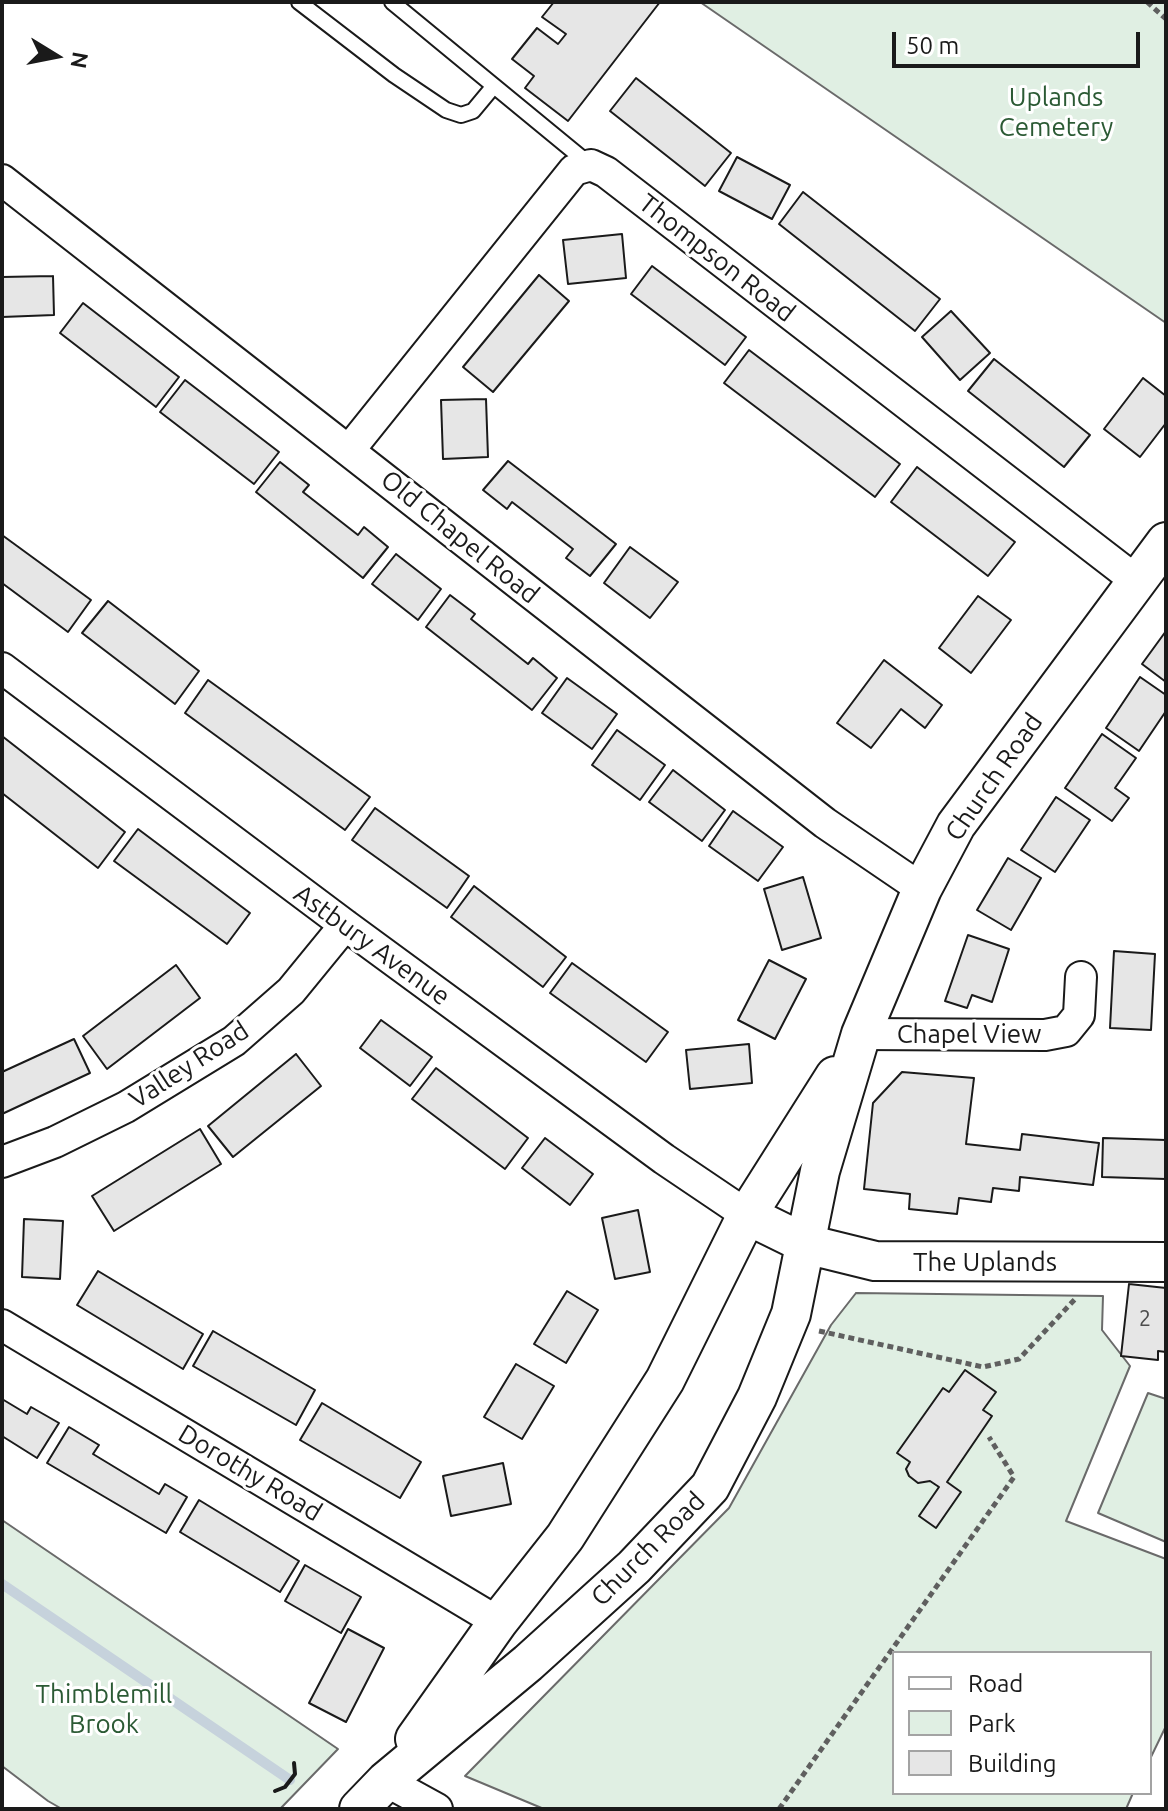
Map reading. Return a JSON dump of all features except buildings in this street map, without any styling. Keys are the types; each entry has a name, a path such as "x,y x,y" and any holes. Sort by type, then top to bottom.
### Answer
{"street":[{"path":"350,449 574,170 591,165"},
{"name":"Thompson Road","path":"591,165 606,172 1138,582"},
{"name":"Old Chapel Road","path":"2,180 789,795 922,889"},
{"name":"Church Road","path":"359,1809 386,1781 528,1663 611,1589 710,1487 757,1397 791,1314 820,1171 861,1034 922,889 956,825 1166,542"},
{"name":"Astbury Avenue","path":"2,668 651,1150 747,1215"},
{"name":"Valley Road","path":"2,1162 55,1142 126,1107 234,1041 291,991 345,925"},
{"name":"Chapel View","path":"861,1034 1045,1035 1066,1031 1079,1015 1081,977"},
{"name":"Church Road","path":"386,1781 498,1622 565,1537 665,1380 747,1215 861,1034"},
{"path":"747,1215 806,1244"},
{"name":"The Uplands","path":"806,1244 875,1261 1166,1262"},
{"name":"Dorothy Road","path":"2,1325 498,1622"},
{"path":"386,1781 437,1809"}],"lane":[{"path":"299,2 394,75 446,110 461,115 473,111 493,87"},
{"path":"392,2 591,165"}],"path":[{"path":"1147,2 1166,19"},
{"path":"813,1329 983,1367 1019,1359 1081,1293"},
{"path":"779,1809 1014,1477 989,1437"}],"green space":[{"name":"Uplands Cemetery","path":"700,2 1166,2 1166,323"},
{"path":"856,1293 1103,1296 1102,1330 1130,1366 1066,1521 1166,1559 1166,1726 1152,1755 1152,1651 892,1651 892,1795 1132,1795 1126,1809 544,1809 465,1776 729,1508 831,1325"},
{"path":"1148,1393 1166,1399 1166,1542 1098,1513"},
{"name":"Thimblemill Brook","path":"2,1520 338,1749 280,1809 62,1809 48,1801 2,1766"}],"waterway":[{"name":"Thimblemill Brook","path":"2,1584 290,1780"}],"wall":[{"path":"275,1791 285,1787 295,1774 294,1763"}]}
